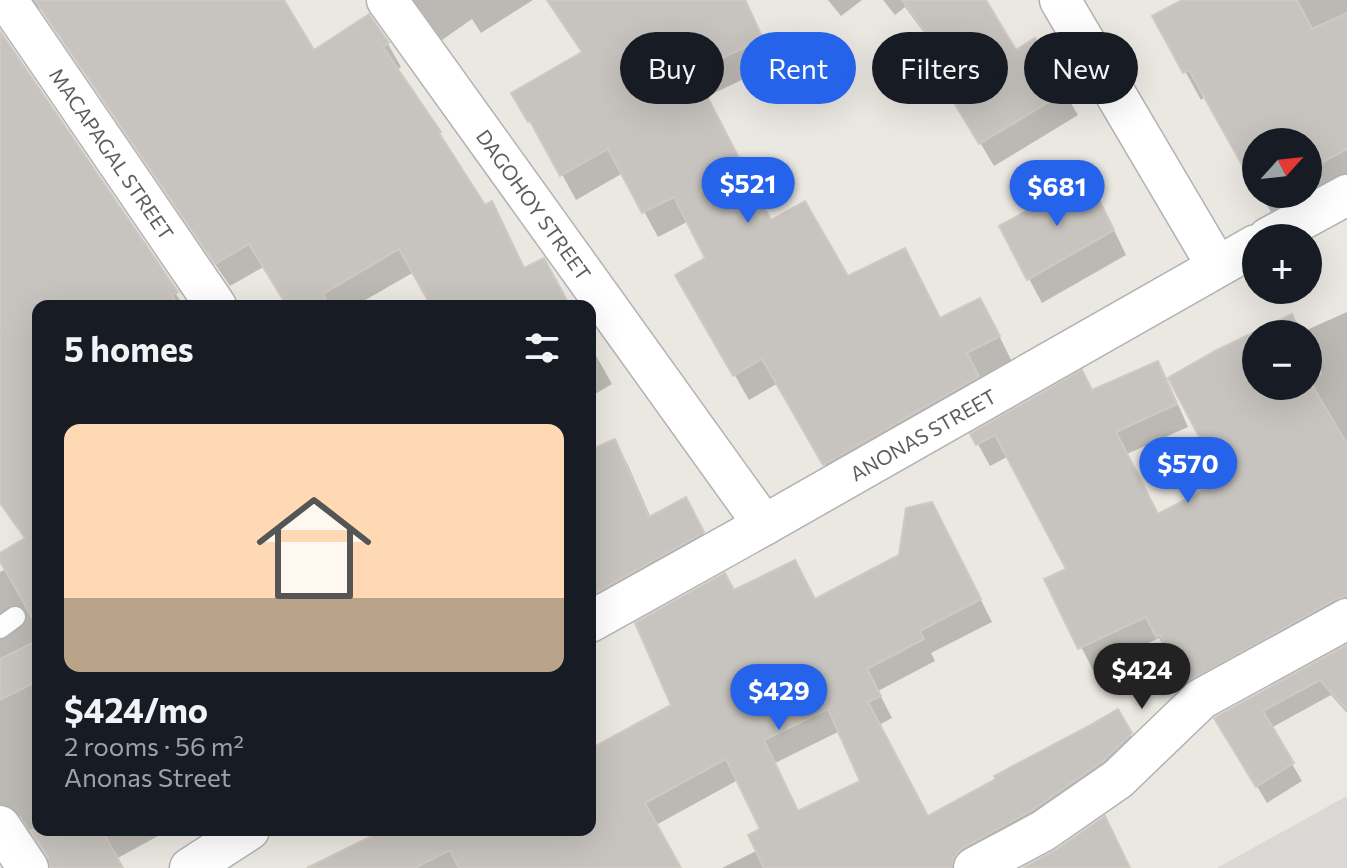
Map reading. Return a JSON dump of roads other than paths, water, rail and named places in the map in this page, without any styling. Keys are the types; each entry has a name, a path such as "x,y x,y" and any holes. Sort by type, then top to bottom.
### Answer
{"street":[{"name":"MACAPAGAL STREET","path":"7,0 212,300"},
{"name":"DAGOHOY STREET","path":"387,0 764,525"},
{"path":"1060,0 1217,266"},
{"path":"1294,224 1347,195"},
{"name":"ANONAS STREET","path":"596,619 1242,253"},
{"path":"974,868 1043,831 1118,779 1201,699 1347,619"},
{"path":"0,826 28,868"},
{"path":"190,868 240,836"}]}
